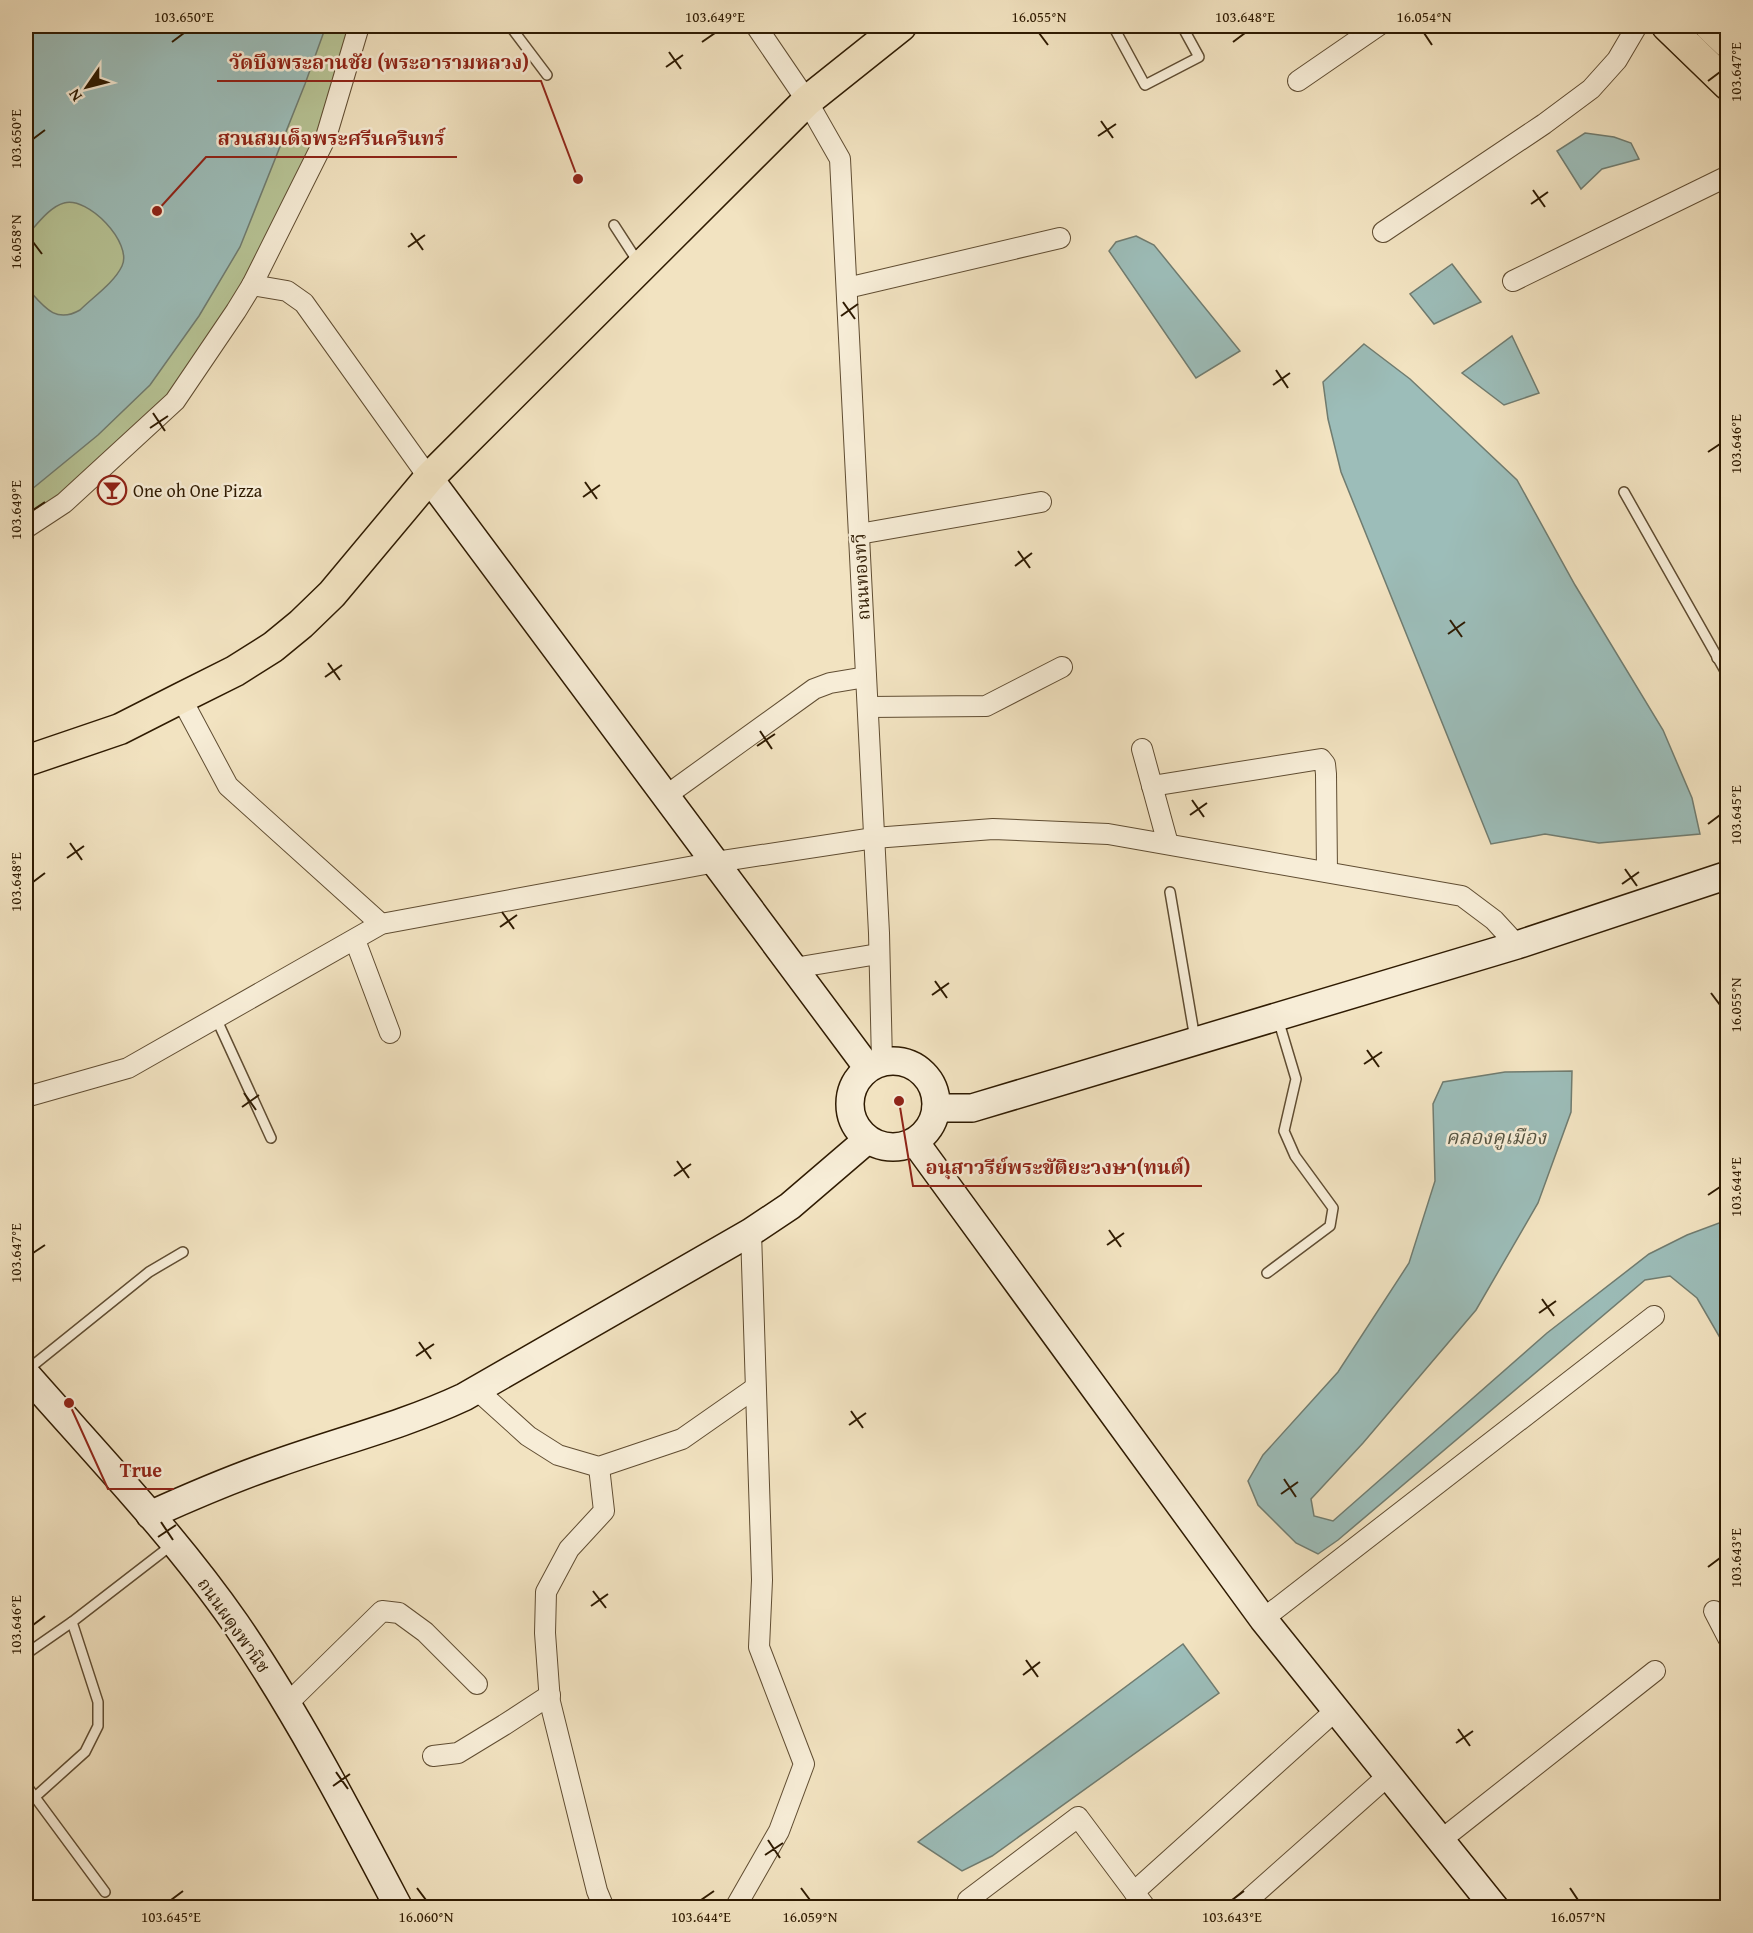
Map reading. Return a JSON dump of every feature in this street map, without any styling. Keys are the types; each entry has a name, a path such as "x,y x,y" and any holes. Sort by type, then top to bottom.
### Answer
{"main road":[{"path":"26,761 120,729 244,665 273,647 301,624 332,594 429,478 807,101 901,26"},
{"path":"1667,26 1728,86"},
{"path":"1710,26 1728,43"}],"street":[{"path":"26,528 64,503 175,401 252,285 326,137 359,26"},
{"name":"ถนนทองทวี","path":"756,26 807,101 840,159 879,933 875,1065"},
{"path":"1298,81 1378,26"},
{"path":"1383,232 1592,89 1617,60 1637,26"},
{"path":"1512,281 1728,176"},
{"path":"846,288 1060,238"},
{"path":"252,285 287,291 304,303 429,478 794,968 875,1065"},
{"path":"859,534 1041,502"},
{"path":"867,707 986,706 1062,667"},
{"path":"667,795 814,688 866,677"},
{"path":"181,698 228,786 381,924"},
{"path":"1142,749 1168,844"},
{"path":"1152,786 1321,759 1325,764 1326,774 1327,872"},
{"path":"26,1097 128,1068 381,924 716,862 874,838 993,829 1108,834 1462,896 1494,920 1517,945"},
{"path":"936,1108 972,1108 1517,945 1728,875"},
{"path":"355,940 390,1034"},
{"path":"794,968 878,954"},
{"path":"894,1061 909,1064 922,1072 935,1093 936,1108 927,1132 915,1142 901,1148 886,1148 867,1140 853,1124 849,1110 851,1089 859,1076 875,1065 894,1061"},
{"path":"150,1515 203,1491 278,1463 431,1413 751,1232 790,1206 867,1140"},
{"path":"915,1142 1263,1619 1390,1774 1495,1908"},
{"path":"735,1908 779,1831 804,1764 759,1647 762,1580 751,1232"},
{"path":"1263,1619 1654,1316"},
{"name":"ถนนผดุงพานิช","path":"26,1373 175,1543 235,1623 288,1703 399,1908"},
{"path":"476,1389 528,1436 558,1455 599,1467 682,1439 755,1388"},
{"path":"599,1467 604,1511 568,1549 546,1592 545,1633 550,1695 597,1891 604,1908"},
{"path":"288,1703 382,1611 399,1613 425,1632 477,1684"},
{"path":"1714,1611 1728,1638"},
{"path":"1441,1840 1655,1671"},
{"path":"433,1756 458,1753 550,1695"},
{"path":"1134,1892 1336,1710"},
{"path":"1239,1908 1390,1774"},
{"path":"968,1900 1078,1817 1146,1908"}],"lane":[{"path":"510,26 547,75"},
{"path":"1113,26 1145,85 1199,57 1182,26"},
{"path":"614,225 641,267"},
{"path":"1624,492 1728,676"},
{"path":"1717,658 1728,651"},
{"path":"1170,892 1196,1041"},
{"path":"1267,1273 1330,1226 1333,1208 1295,1156 1284,1131 1296,1079 1278,1016"},
{"path":"216,1018 271,1138"},
{"path":"26,1373 149,1272 183,1252"},
{"path":"26,1654 72,1622 175,1543"},
{"path":"35,1797 86,1752 98,1725 98,1702 72,1622"},
{"path":"26,1785 105,1892"}],"green space":[{"path":"26,26 359,26 326,137 175,401 26,528"}],"water":[{"path":"26,26 166,26 180,32 191,32 197,26 326,26 240,247 199,316 150,385 98,435 26,494 26,287 49,311 63,315 71,314 80,310 114,278 122,266 124,256 115,234 106,223 85,207 74,203 64,203 53,208 26,236"},
{"path":"1585,133 1614,137 1631,143 1639,159 1602,169 1581,189 1557,151"},
{"path":"1136,236 1154,245 1240,351 1196,378 1109,251 1116,242"},
{"path":"1452,264 1481,302 1434,324 1410,294"},
{"path":"1512,336 1539,393 1504,405 1462,373"},
{"path":"1364,344 1410,379 1517,480 1575,585 1663,730 1692,798 1700,834 1599,843 1545,834 1491,844 1341,472 1328,419 1323,382"},
{"name":"คลองคูเมือง","path":"1572,1071 1571,1112 1538,1203 1476,1310 1363,1443 1311,1499 1314,1516 1333,1521 1547,1333 1649,1254 1687,1235 1727,1220 1727,1381 1726,1348 1697,1298 1670,1276 1645,1280 1338,1540 1318,1554 1296,1543 1258,1505 1248,1481 1263,1455 1338,1372 1409,1263 1435,1181 1433,1104 1443,1082 1505,1072"},
{"path":"1183,1644 1219,1693 992,1856 962,1871 918,1842"}],"place":[{"name":"วัดบึงพระลานชัย (พระอารามหลวง)","path":"578,179"},
{"name":"สวนสมเด็จพระศรีนครินทร์","path":"157,211"},
{"name":"One oh One Pizza","path":"112,490"},
{"name":"อนุสาวรีย์พระขัติยะวงษา(ทนต์)","path":"899,1101"},
{"name":"True","path":"69,1403"}]}
